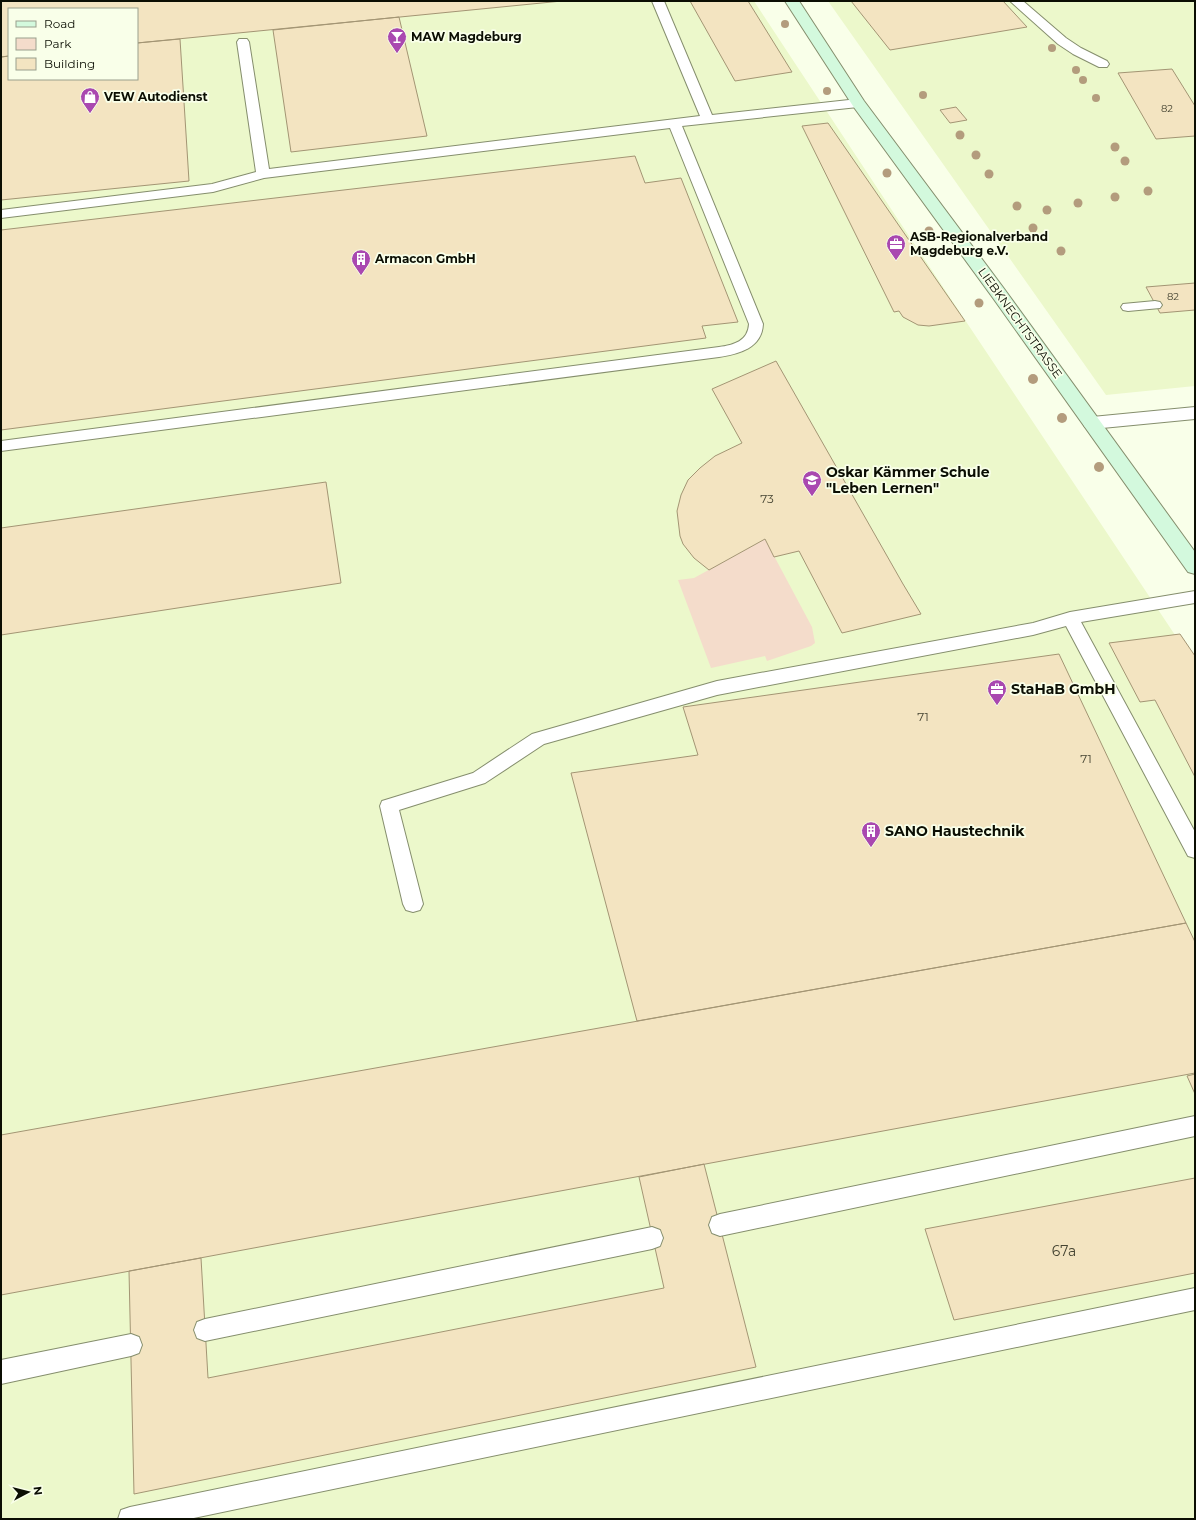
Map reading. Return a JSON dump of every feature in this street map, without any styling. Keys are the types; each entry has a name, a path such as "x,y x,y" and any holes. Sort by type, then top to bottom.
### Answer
{"street":[{"name":"LIEBKNECHTSTRASSE","path":"792,1 858,103 1092,423 1195,567"},
{"path":"1092,423 1195,412"}],"lane":[{"path":"658,1 708,119"},
{"path":"1016,1 1062,41 1077,51 1103,64"},
{"path":"243,42 263,174"},
{"path":"1,214 213,188 263,174 674,123 858,103"},
{"path":"1,446 711,354 731,350 741,346 754,336 757,329 756,324 674,123"},
{"path":"1128,307 1155,305"},
{"path":"413,904 389,806 479,778 538,739 717,688 1033,629 1070,618 1195,597"},
{"path":"1070,618 1195,850"},
{"path":"720,1225 1195,1126"},
{"path":"205,1330 652,1238"},
{"path":"130,1519 1195,1299"},
{"path":"1,1372 131,1345"}],"shaded area":[{"path":"1,1 754,1 1195,665 1195,1519 1,1519"},
{"path":"828,1 1195,1 1195,386 1106,395"}],"green space":[{"path":"765,539 812,627 815,643 811,646 767,661 765,656 711,668 678,580 694,578"}],"building":[{"path":"1,1 562,1 138,43 138,8 8,8 8,56 1,57"},
{"path":"690,1 748,1 792,72 735,81"},
{"path":"851,1 1003,1 1027,27 890,50"},
{"path":"399,17 427,136 291,152 273,30"},
{"path":"180,39 189,181 1,200 1,57 8,56 8,80 138,80 138,43"},
{"path":"1172,69 1195,106 1195,136 1156,139 1118,73"},
{"path":"956,107 967,120 950,123 940,110"},
{"path":"828,123 965,321 929,326 918,325 903,317 899,311 894,312 802,126"},
{"name":"Armacon GmbH","path":"635,156 645,183 681,178 738,322 702,326 706,338 1,430 1,230"},
{"path":"1195,283 1195,310 1160,313 1146,287"},
{"path":"776,361 921,614 842,633 799,551 774,557 765,539 709,570 694,558 683,544 680,536 677,511 681,495 688,480 715,456 742,443 712,389"},
{"path":"326,482 341,583 1,635 1,528"},
{"path":"1180,634 1195,656 1195,777 1155,700 1140,702 1109,643"},
{"name":"SANO Haustechnik","path":"1059,654 1186,923 637,1021 571,773 698,755 683,707"},
{"path":"1186,923 1195,942 1195,1073 1,1295 1,1135"},
{"path":"1195,1074 1195,1094 1187,1076"},
{"path":"704,1164 756,1367 134,1494 129,1271 201,1258 208,1378 664,1288 639,1177"},
{"path":"1195,1178 1195,1273 954,1320 925,1229"}],"place":[{"name":"MAW Magdeburg","path":"397,54"},
{"name":"VEW Autodienst","path":"90,114"},
{"name":"ASB-Regionalverband Magdeburg e.V.","path":"896,261"},
{"name":"Armacon GmbH","path":"361,276"},
{"name":"Oskar Kämmer Schule \"Leben Lernen\"","path":"812,497"},
{"name":"StaHaB GmbH","path":"997,706"},
{"name":"SANO Haustechnik","path":"871,848"}]}
